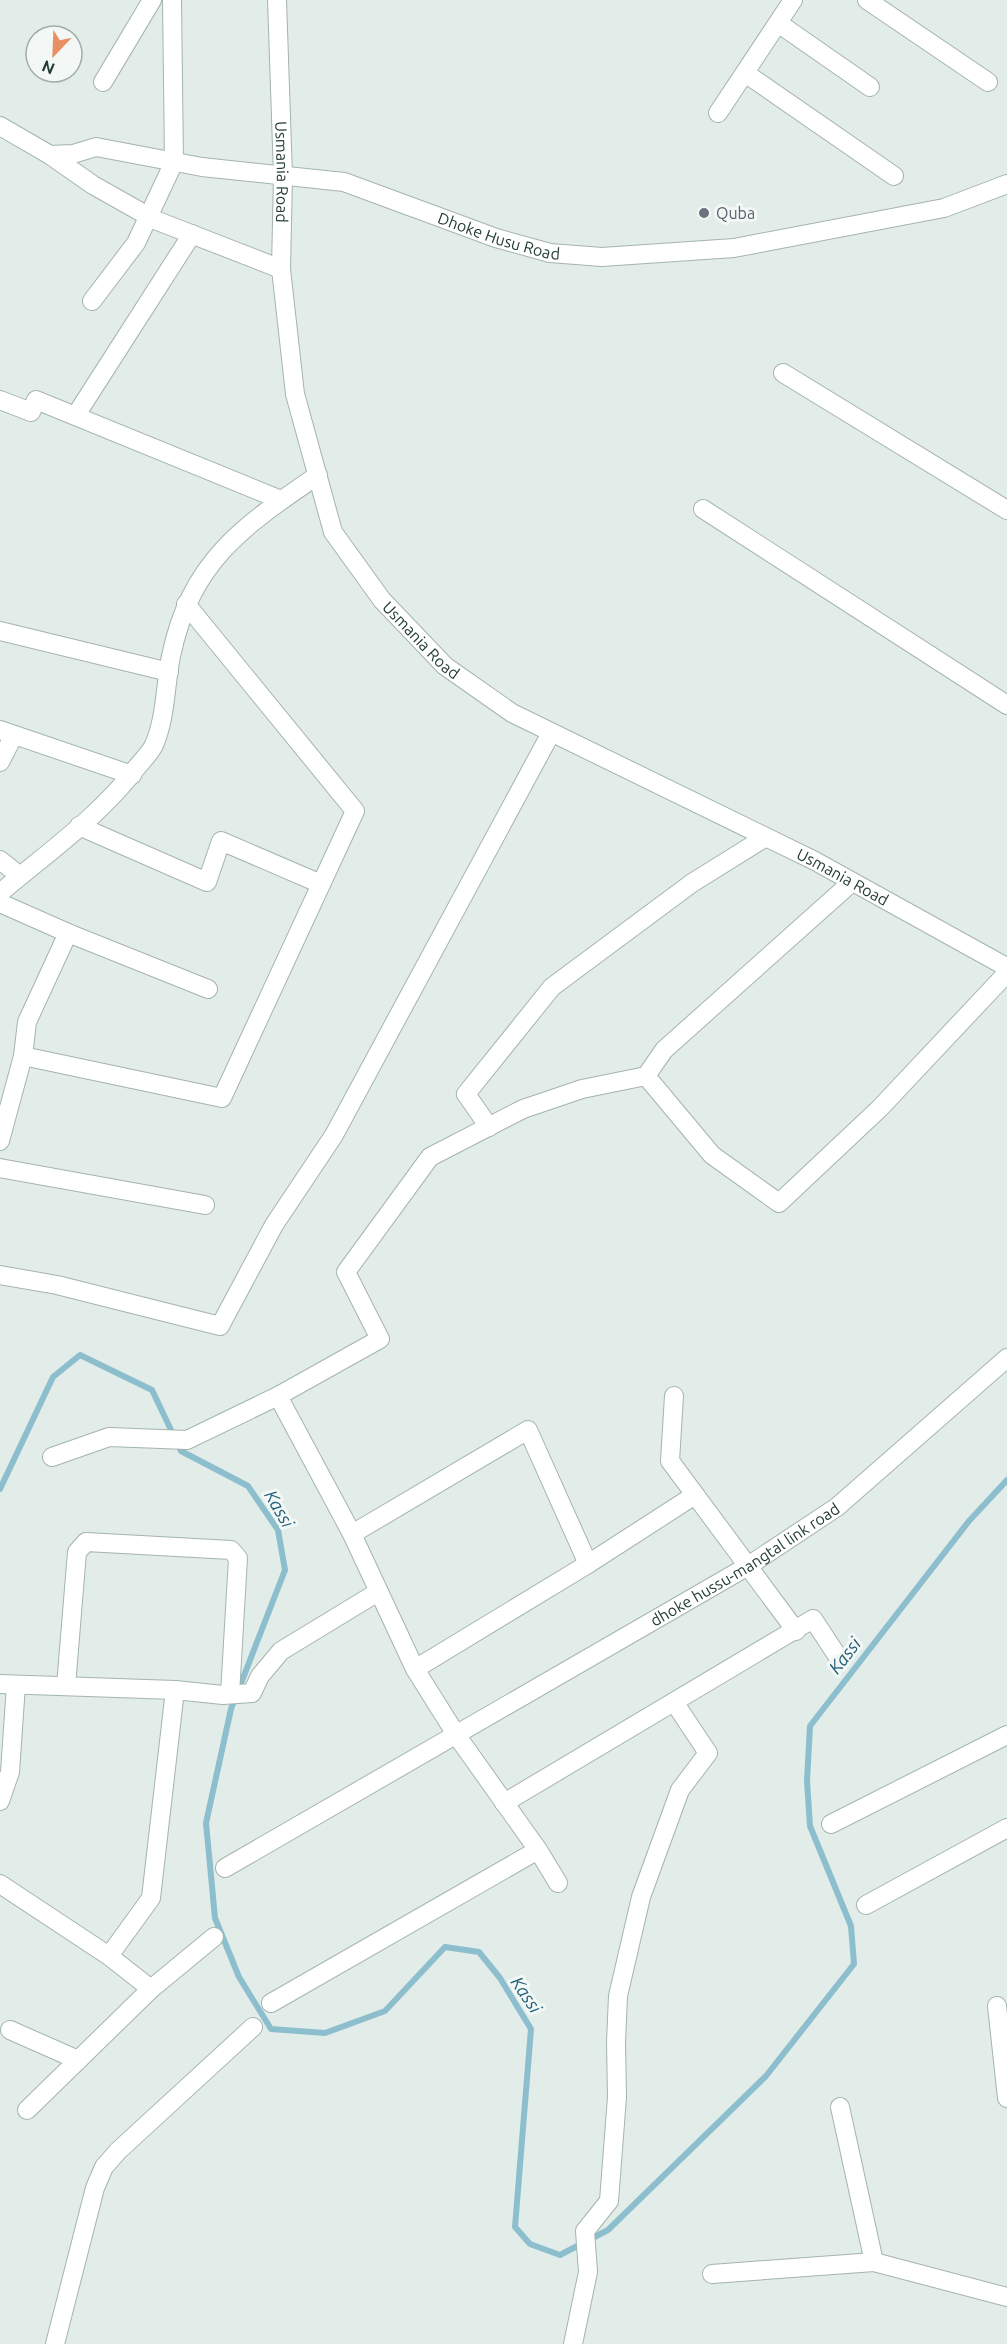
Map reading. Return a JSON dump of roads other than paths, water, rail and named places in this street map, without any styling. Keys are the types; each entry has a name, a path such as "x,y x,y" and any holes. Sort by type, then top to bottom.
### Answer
{"street":[{"path":"103,82 152,0"},
{"path":"92,301 136,243 174,162 172,0"},
{"name":"Usmania Road","path":"278,0 283,176 281,268 295,394 333,532 382,600 445,666 512,713 766,837 1001,964 1007,972"},
{"path":"718,113 793,0"},
{"path":"867,0 988,82"},
{"path":"778,23 870,87"},
{"path":"745,72 894,176"},
{"path":"0,126 50,155 93,185 148,216 281,268"},
{"name":"Dhoke Husu Road","path":"50,155 73,154 96,147 174,162 344,182 496,238 550,253 602,257 746,246 944,208 1007,184"},
{"path":"76,415 192,234"},
{"path":"783,373 1007,510"},
{"path":"0,400 31,412 36,400 281,500"},
{"path":"0,893 118,793 132,775 153,747 162,720 169,672 186,604 212,562 249,522 318,475"},
{"path":"703,509 1007,705"},
{"path":"23,1056 222,1098 355,811 186,604"},
{"path":"0,631 169,672"},
{"path":"0,762 7,733 132,775"},
{"path":"0,1275 57,1285 220,1326 274,1225 334,1135 551,733"},
{"path":"79,826 207,882 221,841 321,884"},
{"path":"489,1127 466,1094 552,987 692,883 766,837"},
{"path":"0,860 20,876"},
{"path":"52,1457 109,1437 187,1440 278,1396 380,1340 346,1272 430,1158 523,1109 582,1089 646,1076 664,1050 852,882"},
{"path":"0,903 208,989"},
{"path":"0,1141 23,1056 27,1022 68,933"},
{"path":"646,1076 712,1155 779,1203 880,1108 1007,972"},
{"path":"0,1168 205,1205"},
{"name":"dhoke hussu-mangtal link road","path":"225,1868 748,1566 837,1507 1007,1358"},
{"path":"278,1396 352,1534 415,1669 457,1736 538,1850 558,1883"},
{"path":"674,1396 669,1461 796,1631"},
{"path":"352,1534 528,1430 588,1564"},
{"path":"415,1669 588,1564 695,1495"},
{"path":"66,1686 77,1552 86,1542 231,1550 237,1553 239,1693"},
{"path":"0,1801 10,1772 8,1684 239,1693 260,1676 281,1651 378,1592"},
{"path":"504,1803 813,1619 838,1657"},
{"path":"110,1956 151,1898 175,1690"},
{"path":"573,2344 588,2272 585,2231 609,2201 617,2097 618,1996 628,1952 641,1897 680,1790 708,1753 675,1702"},
{"path":"831,1824 1007,1735"},
{"path":"866,1905 1007,1828"},
{"path":"271,2003 538,1850"},
{"path":"0,1884 110,1956 151,1989"},
{"path":"27,2110 151,1989 214,1937"},
{"path":"997,2006 1007,2098"},
{"path":"55,2344 95,2188 104,2167 117,2151 253,2027"},
{"path":"10,2030 78,2060"},
{"path":"840,2107 874,2262"},
{"path":"712,2274 874,2262 1007,2297"}],"waterway":[{"name":"Kassi","path":"0,1489 53,1377 80,1355 152,1390 181,1451 248,1486 278,1530 285,1570 231,1709 206,1823 215,1918 239,1977 271,2029 325,2033 385,2011 445,1947 479,1952 500,1978 531,2029 515,2227 530,2244 560,2255 608,2230 766,2076 854,1964 851,1926 810,1826 807,1781 810,1726 969,1521 1007,1480"}],"place":[{"name":"Quba","path":"704,213"}]}
